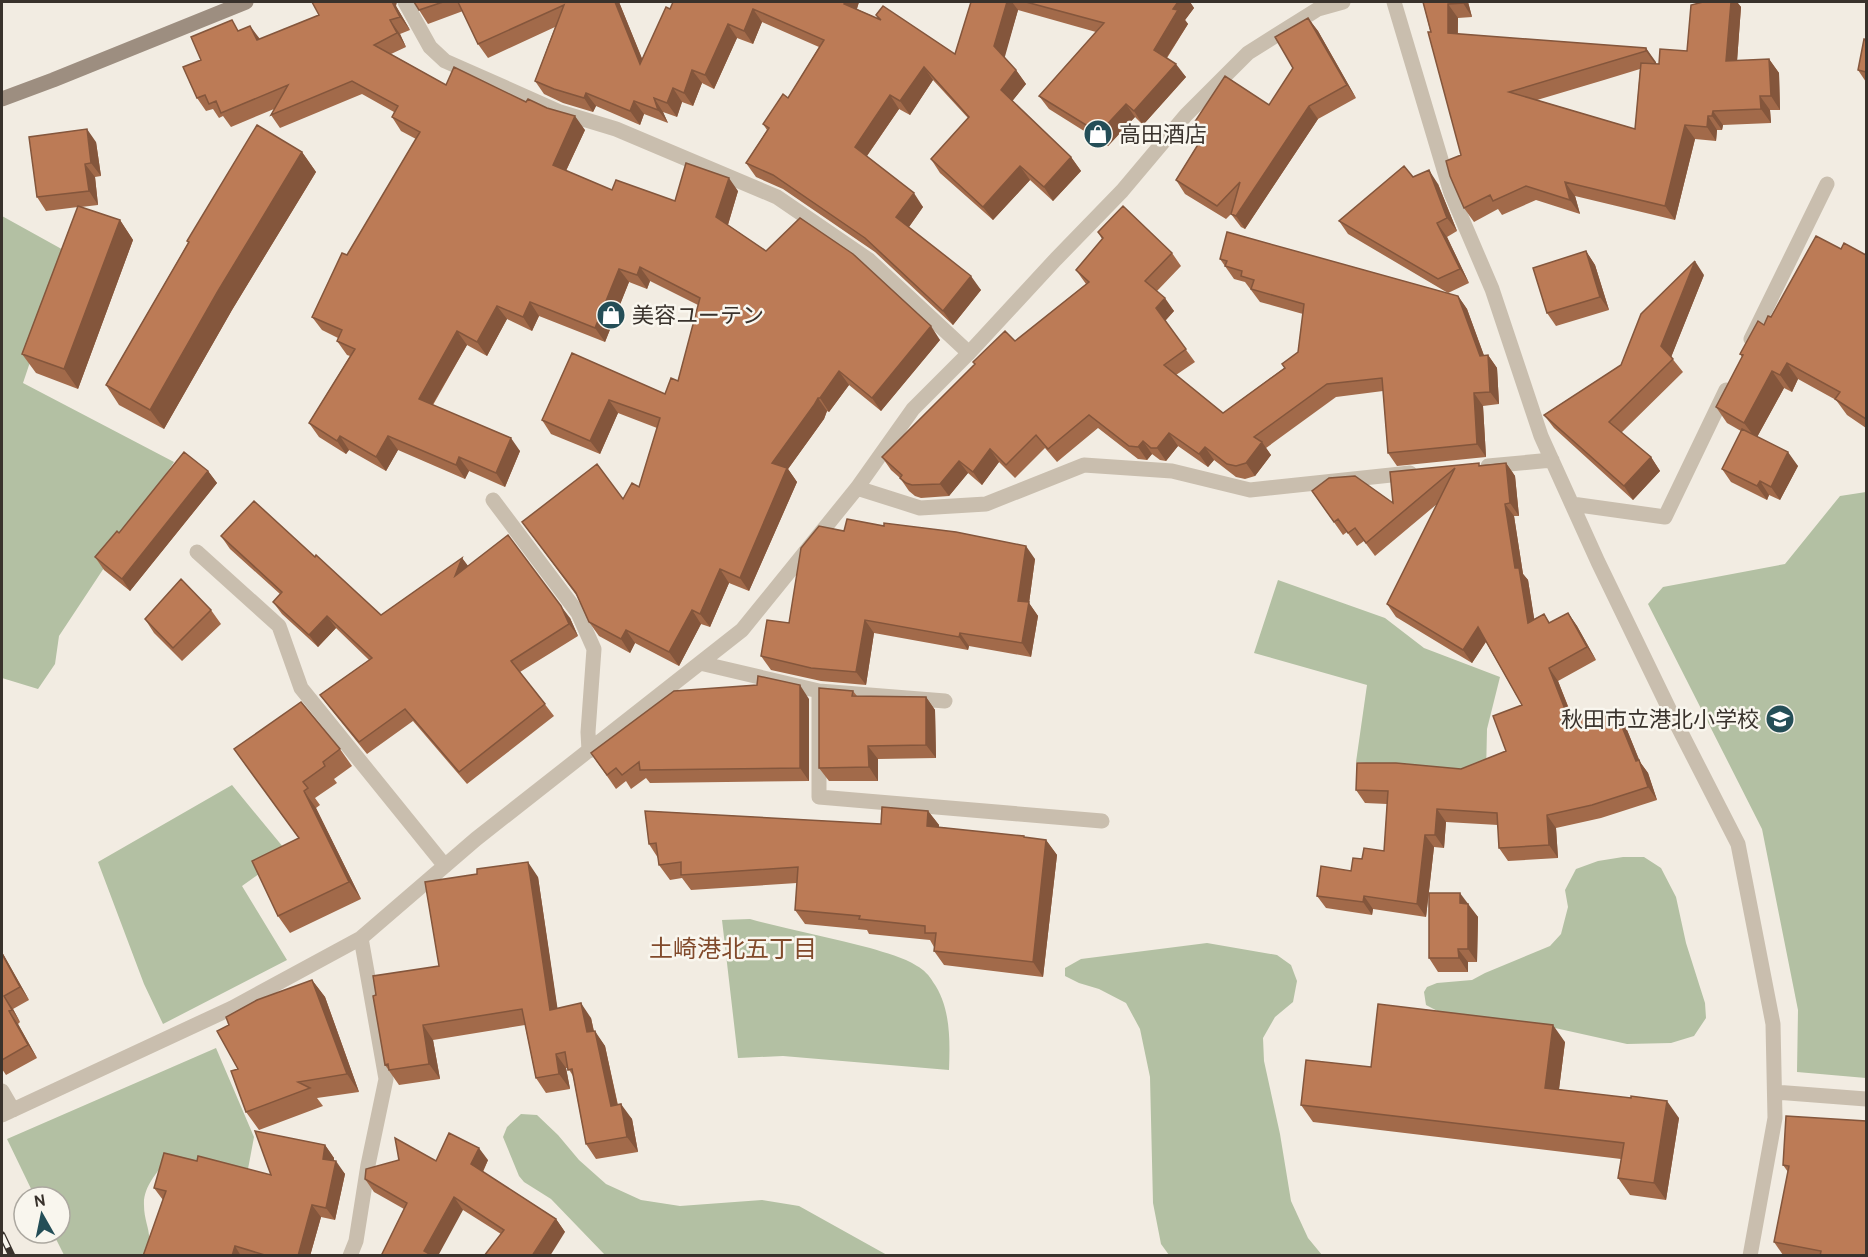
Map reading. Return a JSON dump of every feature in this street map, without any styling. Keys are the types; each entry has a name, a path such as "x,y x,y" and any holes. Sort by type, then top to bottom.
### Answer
{"main road":[{"path":"2,99 246,2"}],"street":[{"path":"405,2 430,47 445,61 560,112 616,129 777,197 869,260 969,353"},
{"path":"2,1091 7,1113 232,1008 361,938 476,839 742,630 857,488 913,409 1122,191 1186,115 1248,53 1318,9 1343,2"},
{"path":"1394,2 1451,193 1492,289 1541,436 1672,716 1738,844 1773,1024 1775,1118 1750,1256"},
{"path":"1743,356 1827,184"},
{"path":"1572,504 1665,517 1733,377"},
{"path":"1471,468 1552,460"},
{"path":"857,488 920,508 986,504 1084,465 1172,471 1250,490 1425,472"},
{"path":"493,500 578,613 594,650 588,732 589,751"},
{"path":"196,552 279,626 301,688 445,866"},
{"path":"700,663 819,691 945,701"},
{"path":"819,691 819,797 1102,821"},
{"path":"350,1256 356,1241 368,1166 386,1079 361,938"},
{"path":"1774,1092 1866,1098"}],"green space":[{"path":"2,216 67,252 23,383 174,462 59,636 55,664 38,689 2,678"},
{"name":"秋田市立港北小学校","path":"1866,492 1866,1078 1797,1072 1798,1010 1762,829 1648,604 1663,587 1785,564 1840,496"},
{"path":"1278,580 1385,618 1424,648 1500,677 1487,729 1486,775 1356,762 1367,685 1254,653"},
{"path":"232,785 288,853 242,886 287,960 163,1024 144,984 98,862"},
{"path":"1623,857 1644,857 1661,868 1676,897 1686,943 1705,1003 1706,1018 1694,1036 1671,1043 1627,1044 1537,1024 1445,1015 1426,1005 1424,992 1427,987 1437,983 1472,980 1550,946 1561,934 1568,907 1565,890 1576,869 1598,861"},
{"path":"750,919 870,948 900,958 922,969 939,992 946,1013 949,1070 783,1056 738,1058 722,920"},
{"path":"1207,943 1277,955 1291,965 1297,981 1293,1002 1275,1017 1263,1038 1264,1061 1280,1134 1291,1201 1308,1238 1322,1255 1169,1255 1161,1244 1153,1203 1150,1077 1140,1029 1126,1003 1099,989 1065,976 1065,968 1081,959"},
{"path":"216,1048 254,1137 248,1169 201,1158 199,1165 167,1159 151,1180 144,1198 144,1212 149,1236 145,1256 64,1255 59,1245 72,1245 72,1185 29,1185 7,1139"},
{"path":"521,1114 537,1115 579,1160 606,1184 641,1200 680,1206 762,1200 799,1206 887,1255 605,1255 551,1199 524,1182 519,1176 503,1137 507,1127"}],"building":[{"path":"312,2 392,2 400,17 390,20 397,33 374,45 446,85 454,67 526,102 528,99 547,108 575,116 553,165 612,190 616,180 675,201 686,163 729,178 716,217 766,251 800,218 853,254 931,326 872,398 839,371 772,463 787,468 740,578 720,569 700,614 692,610 669,652 626,630 621,639 589,622 576,593 522,522 597,464 623,499 632,483 639,487 660,418 609,400 590,441 542,420 572,353 665,394 671,378 678,381 700,298 640,267 637,275 619,269 595,328 530,302 523,317 497,306 477,342 457,331 419,399 511,438 496,473 459,457 456,465 388,436 376,457 340,436 337,441 309,423 355,349 337,341 342,330 312,317 342,253 347,255 420,132 392,117 398,106 352,81 271,115 288,85 221,113 216,101 209,104 205,95 197,98 183,67 201,60 191,37 232,20 238,31 250,26 257,40 319,15"},
{"path":"414,2 443,2 419,10"},
{"path":"458,2 615,2 640,64 666,7 670,9 673,2 845,2 844,4 881,20 876,15 883,6 955,54 971,2 1007,2 994,46 1016,70 1001,90 1071,157 1044,187 1020,166 983,207 931,159 969,117 924,67 900,101 890,95 855,147 914,193 896,217 971,276 943,311 865,238 773,175 746,163 769,128 763,124 783,94 788,98 824,40 753,9 744,31 728,24 705,75 692,70 684,93 673,88 667,103 654,98 658,110 634,101 630,111 586,93 584,98 535,81 564,5 478,44"},
{"path":"1026,2 1178,2 1173,9 1178,10 1154,50 1176,64 1134,111 1126,104 1099,133 1039,96 1104,23"},
{"path":"1423,2 1463,3 1448,4 1448,33 1646,48 1646,51 1509,92 1635,129 1641,63 1659,64 1660,49 1687,51 1691,5 1703,2 1731,2 1726,61 1769,59 1771,96 1760,96 1761,109 1713,111 1712,116 1708,116 1707,127 1685,125 1665,206 1565,182 1570,200 1526,186 1493,201 1490,195 1464,208 1446,161 1461,155 1428,32 1431,32"},
{"path":"1308,18 1347,85 1309,106 1236,216 1231,214 1240,182 1217,206 1176,180 1204,135 1192,126 1225,76 1269,105 1293,68 1275,37"},
{"path":"1864,39 1866,40 1866,72 1858,70"},
{"path":"257,125 302,152 218,291 150,410 106,385 189,242 187,241"},
{"path":"87,129 91,163 85,164 89,191 37,197 29,137"},
{"path":"1404,166 1413,177 1429,170 1447,218 1437,223 1460,269 1438,279 1339,221"},
{"path":"78,206 120,220 64,369 22,354"},
{"path":"1123,206 1172,253 1145,281 1165,298 1156,308 1186,349 1164,365 1223,413 1285,368 1282,364 1298,352 1304,304 1251,289 1254,280 1241,276 1242,271 1225,266 1227,261 1220,259 1227,232 1458,296 1480,356 1488,355 1490,392 1474,393 1477,444 1388,453 1382,378 1327,384 1254,437 1262,442 1246,463 1236,466 1227,464 1205,447 1199,454 1169,433 1157,448 1151,448 1143,441 1138,447 1129,446 1089,415 1048,449 1036,435 1006,465 990,449 973,472 959,461 940,484 912,485 906,483 900,478 902,475 882,457 1005,331 1015,341 1089,282 1076,270 1103,238 1098,232"},
{"path":"1816,236 1841,249 1844,243 1866,255 1866,419 1835,399 1840,392 1787,363 1780,375 1772,371 1744,423 1716,407 1758,321 1764,325 1768,316 1771,317"},
{"path":"1586,251 1600,297 1547,313 1533,268"},
{"path":"1695,261 1661,346 1673,359 1609,422 1651,457 1624,486 1544,415 1621,365 1641,314"},
{"path":"1742,429 1788,452 1771,487 1760,481 1757,486 1722,469"},
{"path":"184,452 208,471 122,579 95,557 117,531 119,533"},
{"path":"1479,463 1479,466 1506,463 1510,503 1505,504 1515,568 1519,568 1528,623 1544,614 1549,623 1568,613 1587,647 1549,668 1570,722 1586,716 1589,722 1616,712 1636,761 1639,760 1648,787 1592,805 1547,815 1549,845 1499,848 1497,813 1437,809 1435,835 1425,835 1417,904 1364,896 1363,902 1317,896 1321,866 1351,871 1353,858 1362,859 1364,848 1384,851 1388,791 1356,790 1357,763 1396,763 1461,769 1506,751 1493,716 1522,705 1478,627 1463,650 1387,604 1455,468 1366,543 1355,528 1348,533 1338,519 1334,522 1312,491 1329,478 1355,476 1393,503 1390,472"},
{"path":"254,501 381,615 462,558 455,576 508,535 561,606 569,624 511,661 545,704 459,772 405,709 359,742 320,695 372,658 327,616 309,635 273,602 282,592 221,536"},
{"path":"847,519 884,526 884,523 956,532 1026,546 1018,601 1029,602 1022,643 960,633 959,637 865,620 856,672 811,668 761,656 767,620 789,623 801,548 819,526 844,531"},
{"path":"181,579 211,610 173,648 145,619"},
{"path":"758,676 800,685 800,768 640,770 639,762 622,775 616,768 607,775 591,753 674,691 757,685"},
{"path":"819,688 853,691 852,696 926,697 926,745 868,746 869,767 819,768"},
{"path":"301,702 340,749 323,762 325,766 303,782 308,788 304,791 349,882 278,916 252,861 299,838 234,749"},
{"path":"882,807 928,811 927,826 1046,840 1033,962 934,951 936,933 925,933 925,926 859,919 860,916 795,910 798,867 681,875 681,862 659,865 656,843 649,844 645,811 881,824"},
{"path":"528,862 550,1010 581,1003 587,1032 595,1031 611,1106 621,1104 627,1137 586,1144 572,1069 568,1070 565,1052 556,1054 559,1074 536,1078 522,1009 423,1025 429,1064 389,1070 388,1064 385,1065 373,996 376,995 373,976 439,966 425,882 477,874 477,869"},
{"path":"1429,893 1460,893 1460,903 1468,904 1468,949 1458,949 1459,958 1429,958"},
{"path":"2,954 20,987 4,996 12,1010 9,1011 28,1045 2,1060"},
{"path":"312,980 347,1074 298,1082 310,1088 246,1112 231,1071 238,1069 217,1031 229,1025 226,1017 257,1000"},
{"path":"1378,1004 1553,1025 1545,1088 1667,1101 1654,1183 1618,1178 1624,1143 1301,1105 1306,1060 1371,1067"},
{"path":"1786,1116 1866,1121 1866,1256 1820,1256 1821,1251 1774,1242 1789,1166 1783,1165"},
{"path":"255,1131 325,1145 323,1159 336,1161 326,1208 312,1205 298,1256 268,1256 235,1246 232,1256 143,1256 166,1191 154,1188 164,1153 197,1161 198,1156 271,1175"},
{"path":"449,1133 479,1148 471,1164 556,1219 532,1256 484,1256 504,1230 454,1197 424,1251 433,1256 381,1256 407,1203 365,1179 366,1169 399,1160 395,1138 436,1161"}],"railway":[{"path":"2,1235 12,1256"}],"place":[{"name":"高田酒店","path":"1098,134"},
{"name":"美容ユーテン","path":"611,315"},
{"name":"秋田市立港北小学校","path":"1780,719"}],"district":[{"name":"土崎港北五丁目","path":"733,949"}]}
